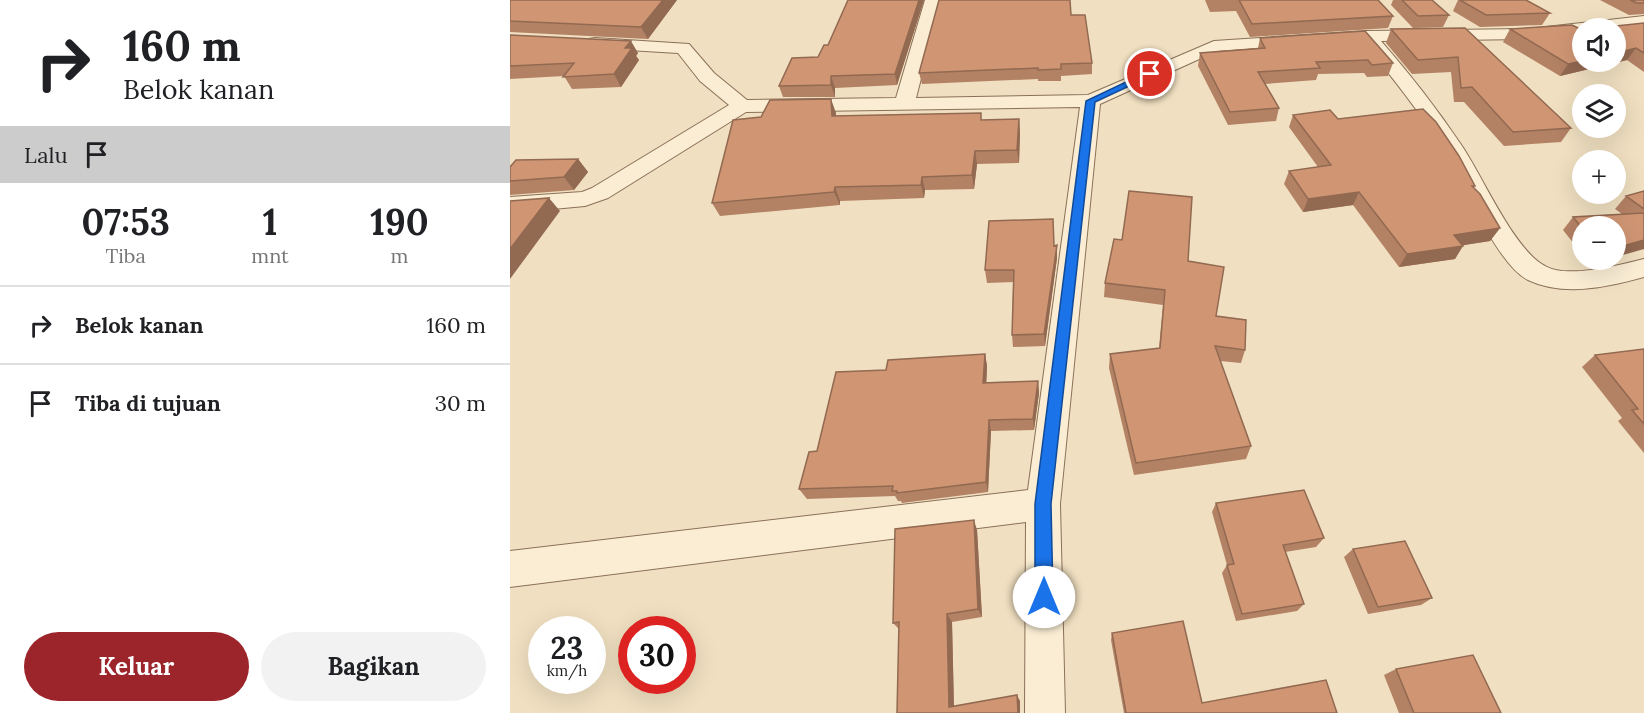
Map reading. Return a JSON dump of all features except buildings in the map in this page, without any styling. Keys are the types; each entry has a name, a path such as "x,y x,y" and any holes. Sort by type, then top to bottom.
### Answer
{"street":[{"path":"906,102 933,0"},
{"path":"510,205 585,199 600,193 742,106 1091,101 1214,46 1368,36 1528,34 1644,21"},
{"path":"1394,22 1407,36"},
{"path":"1368,36 1399,72 1463,164 1517,256 1535,273 1558,279 1615,276 1644,268"},
{"path":"579,42 684,48 707,77 742,106"},
{"path":"1044,713 1043,504 1091,101"},
{"path":"510,569 1043,504"}],"route":[{"path":"1044,597 1043,504 1091,101 1150,74"}]}
